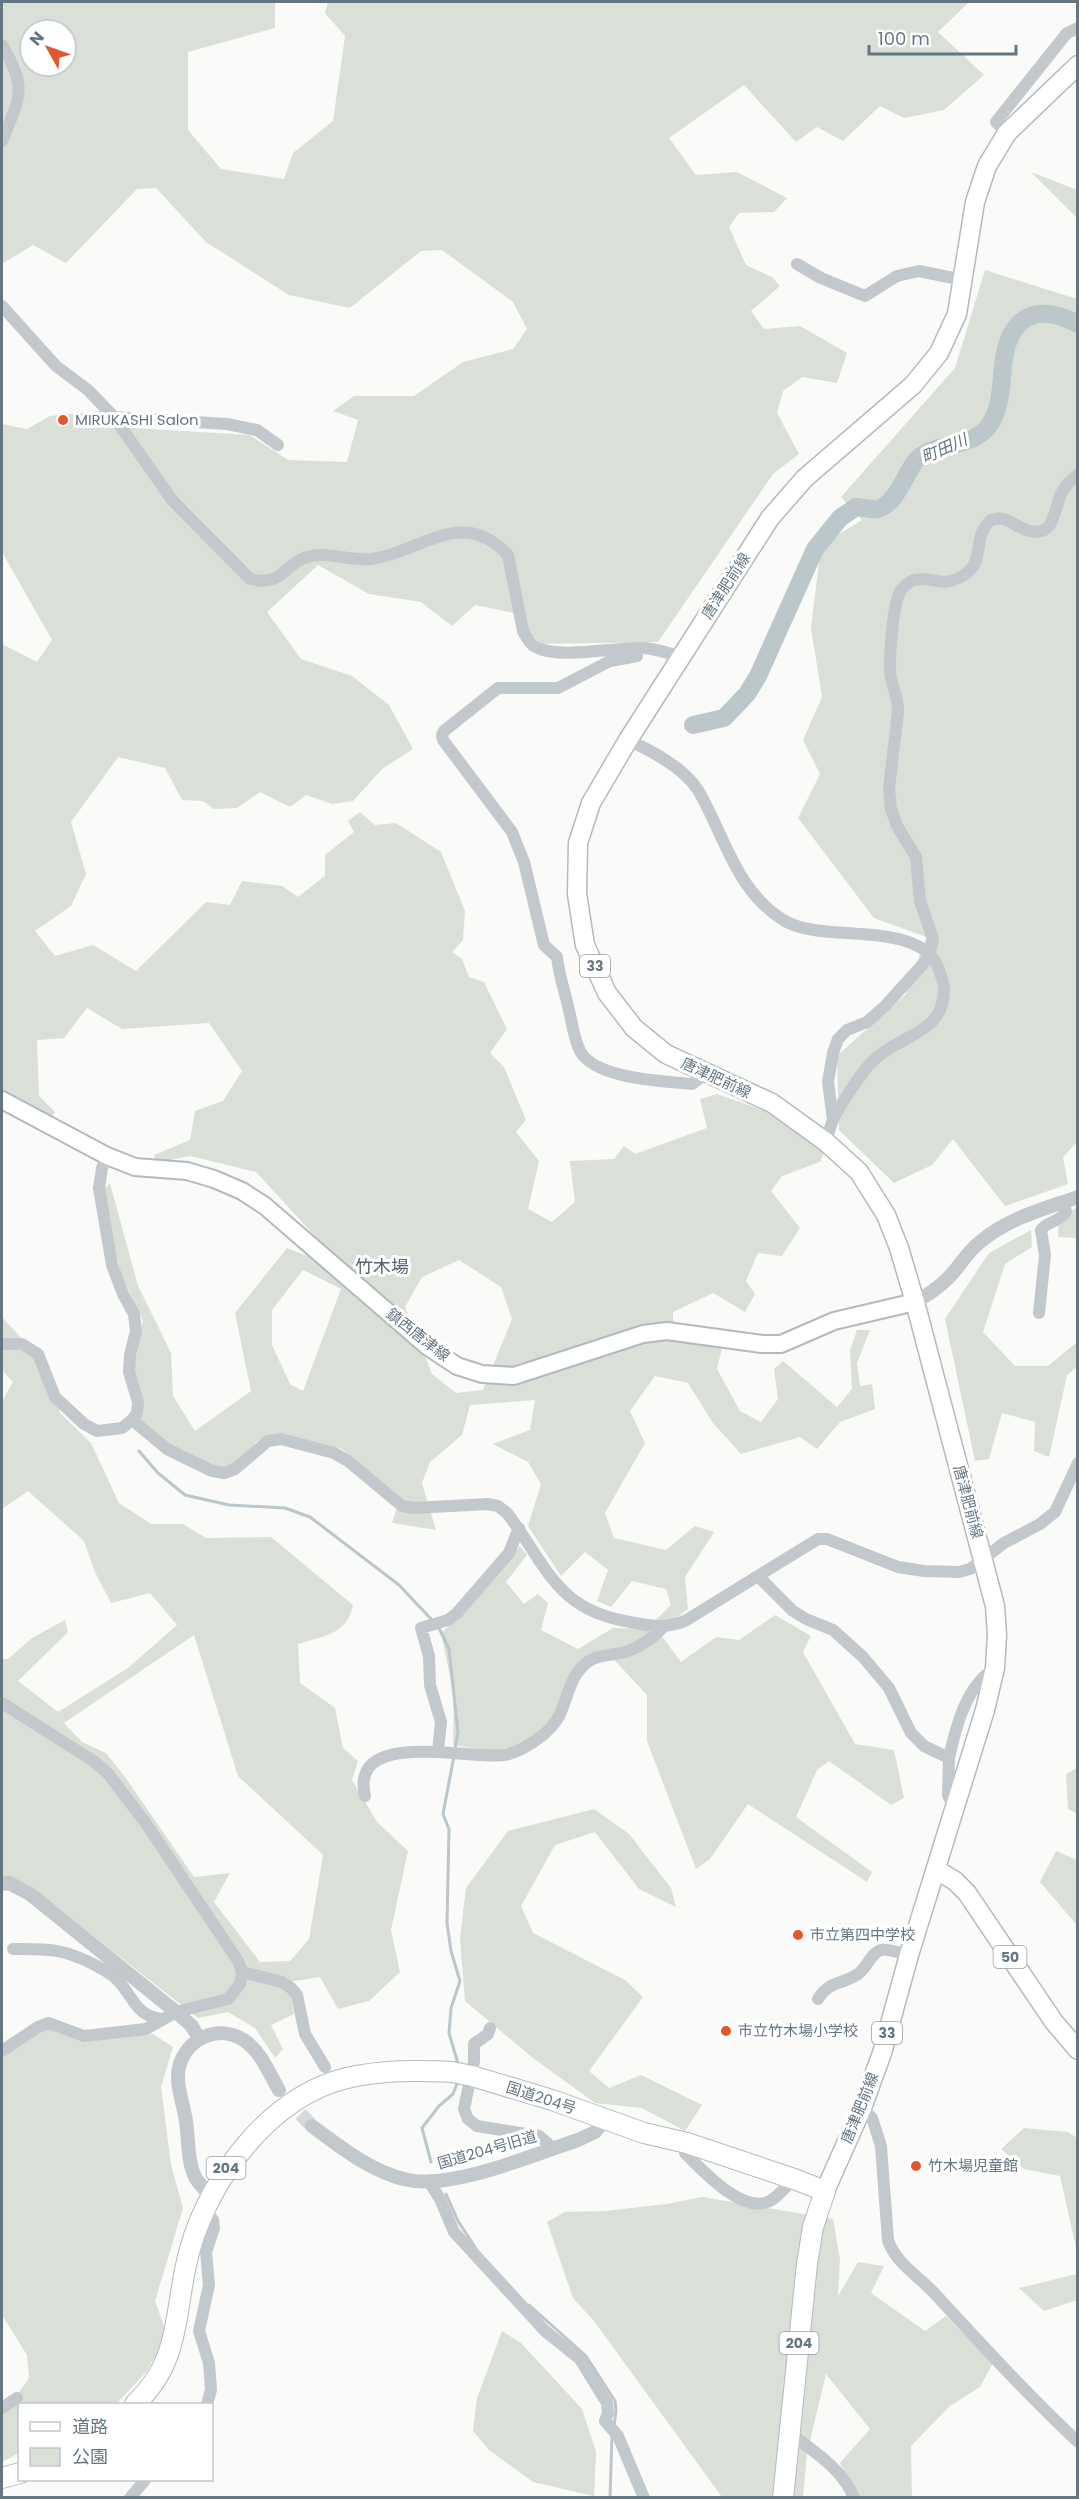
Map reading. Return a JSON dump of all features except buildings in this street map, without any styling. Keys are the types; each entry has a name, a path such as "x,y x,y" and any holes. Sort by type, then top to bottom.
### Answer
{"highway":[{"name":"国道204号","path":"136,2403 147,2394 161,2373 173,2346 189,2249 207,2202 226,2168 249,2141 307,2093 345,2079 381,2072 422,2070 472,2076 644,2133 687,2143 794,2179 825,2192"},
{"name":"204","path":"783,2498 807,2264 813,2228 825,2192"},
{"path":"2,2478 18,2474"}],"main road":[{"name":"唐津肥前線","path":"825,2192 862,2108 882,2053 909,1955 956,1810 995,1668 997,1635 995,1606 900,1248 886,1215 859,1172 826,1142 772,1104 666,1054 634,1028 607,993 585,945 577,894 578,843 591,803 628,740 673,654 770,518 805,477 913,385 939,352 957,314 975,202 987,166 1007,133 1077,65"},
{"name":"鎮西唐津線","path":"2,1100 107,1156 135,1167 187,1171 242,1191 265,1206 426,1346 457,1366 482,1374 514,1376 643,1334 667,1331 762,1344 782,1344 834,1321 915,1302"},
{"name":"50","path":"937,1870 955,1881 966,1893 1054,2022 1077,2050"}],"street":[{"path":"1007,133 996,122 1067,33 1077,28"},
{"path":"2,45 19,80 19,99 2,141"},
{"path":"796,264 821,278 866,296 897,276 919,272 963,280"},
{"path":"2,306 56,366 88,390 114,417 172,500 250,579 263,582 282,576 303,558 315,555 351,560 373,558 457,531 482,536 499,545 508,555 523,631 537,648 548,651 585,652 645,648 673,654"},
{"path":"114,417 227,424 257,430 278,445"},
{"path":"833,1120 828,1082 838,1039 847,1030 867,1022 885,1006 924,963 930,953 933,939 920,901 916,857 897,826 891,809 889,789 898,699 891,678 890,657 897,599 904,586 913,580 940,583 969,572 978,558 981,531 991,520 1005,519 1025,530 1035,532 1044,530 1055,517 1062,494 1077,474"},
{"path":"673,654 610,662 558,688 498,688 442,735 443,740 512,832 524,862 544,945 557,957 559,978 581,1052 597,1068 662,1081 692,1084 707,1073"},
{"path":"628,740 671,765 697,790 726,850 751,892 769,910 788,923 821,932 897,938 930,953 938,964 944,989 942,1007 934,1021 923,1031 887,1049 873,1061 833,1120 826,1142"},
{"path":"2,1344 22,1344 38,1354 55,1397 90,1428 97,1431 109,1431 122,1428 137,1413 138,1402 129,1372 130,1355 136,1331 134,1314 123,1294 112,1265 99,1188 102,1168 107,1156"},
{"path":"915,1302 936,1289 977,1244 994,1231 1018,1218 1077,1197"},
{"path":"1039,1312 1045,1255 1041,1230 1045,1224 1063,1217 1064,1202"},
{"path":"132,1420 166,1449 212,1471 224,1473 235,1469 257,1448 268,1441 281,1438 334,1453 348,1461 402,1506 413,1508 488,1504 498,1506 519,1528 555,1581 572,1600 597,1615 662,1628 685,1622 818,1539 826,1539 898,1567 924,1571 959,1572 970,1569 1004,1543 1040,1524 1055,1512 1077,1463"},
{"path":"442,1752 441,1722 430,1685 429,1656 421,1628 448,1620 457,1613 509,1553 519,1528"},
{"path":"757,1578 762,1580 794,1611 832,1630 863,1657 889,1688 910,1733 924,1746 949,1758"},
{"path":"366,1796 363,1785 365,1776 372,1765 386,1756 415,1751 496,1757 520,1750 552,1726 573,1677 581,1668 591,1660 603,1655 629,1651 662,1628"},
{"path":"956,1810 948,1795 949,1758 954,1736 966,1703 981,1677 995,1668"},
{"path":"2,1703 95,1762 109,1775 195,1896 238,1961 242,1972 240,1984 228,1999 176,2012 146,2029 84,2036 49,2023 38,2027 2,2051"},
{"path":"2,1884 9,1883 30,1894 176,2012 191,2025 199,2038"},
{"path":"13,1949 54,1949 72,1953 111,1974 141,2012 151,2018 163,2019"},
{"path":"818,1999 825,1988 856,1976 882,1949 909,1955"},
{"path":"242,1972 282,1982 291,1988 297,1995 305,2034 325,2067"},
{"path":"490,2028 488,2034 474,2044 474,2061 464,2109 468,2119 477,2126 539,2136 552,2148"},
{"path":"207,2403 211,2390 209,2363 199,2331 209,2285 206,2252 214,2228 207,2202 190,2163 186,2121 179,2086 179,2067 187,2051 199,2038 213,2033 230,2034 244,2041 258,2054 279,2090"},
{"path":"862,2108 872,2118 881,2146 888,2241 891,2251 935,2294 1000,2366 1077,2442"},
{"name":"国道204号旧道","path":"312,2126 342,2148 381,2171 406,2180 430,2183 455,2179 578,2140 595,2132 605,2119"},
{"path":"687,2143 685,2153 741,2200 756,2204 770,2200 794,2179"},
{"path":"430,2183 440,2199 454,2232 545,2331 580,2359 607,2403 608,2414 605,2421 612,2429 644,2498"},
{"path":"2,2409 17,2398"},
{"path":"790,2433 826,2461 849,2486 854,2498"},
{"path":"130,2498 144,2481"}],"green space":[{"path":"2,2 275,2 275,28 188,52 188,130 221,169 284,179 293,153 333,121 345,36 325,13 328,2 969,2 938,32 984,75 944,110 904,118 880,106 843,141 817,127 796,142 744,85 669,138 696,175 737,172 787,198 774,212 739,213 729,227 746,265 772,277 780,286 751,311 764,329 800,326 847,353 837,383 802,377 783,391 777,413 799,454 773,474 658,642 542,644 528,632 524,615 475,605 452,626 421,602 369,594 318,565 267,612 301,659 352,676 389,705 413,749 382,769 353,801 332,804 306,795 290,807 260,792 237,808 214,809 203,801 182,800 165,768 118,757 71,822 86,874 71,906 35,931 55,956 93,945 136,971 206,902 230,905 242,881 282,886 298,897 325,876 325,855 354,832 348,821 360,812 375,825 396,823 441,852 465,911 463,940 452,952 462,959 469,977 484,982 507,1029 490,1053 504,1067 526,1120 516,1132 539,1161 528,1209 552,1222 575,1202 570,1161 614,1159 624,1146 635,1154 707,1128 700,1099 717,1094 771,1113 824,1153 820,1162 782,1176 771,1191 800,1228 782,1256 758,1253 746,1281 755,1294 745,1312 713,1293 673,1312 673,1332 723,1344 717,1369 740,1411 761,1422 778,1399 774,1369 783,1361 837,1407 852,1389 850,1351 857,1330 870,1330 857,1363 860,1386 872,1384 875,1409 840,1422 817,1449 800,1437 741,1454 713,1423 688,1383 655,1376 630,1411 645,1443 605,1513 614,1538 666,1550 695,1526 714,1532 685,1577 688,1609 658,1631 681,1662 716,1637 739,1640 775,1615 811,1636 803,1652 855,1744 894,1750 904,1798 891,1805 829,1761 817,1770 796,1817 872,1872 867,1882 748,1804 710,1859 696,1869 647,1741 647,1695 604,1649 576,1664 552,1718 522,1746 490,1751 453,1745 454,1696 441,1633 461,1615 520,1546 527,1555 506,1582 524,1604 538,1594 548,1603 541,1630 578,1649 613,1628 646,1629 671,1605 666,1589 632,1581 611,1607 597,1601 608,1570 585,1552 561,1576 528,1526 541,1484 528,1462 493,1444 530,1430 535,1400 470,1405 462,1435 430,1462 422,1483 436,1530 392,1523 400,1498 342,1449 278,1433 257,1441 239,1462 219,1468 167,1444 140,1420 143,1401 133,1372 143,1321 120,1271 102,1191 110,1183 138,1286 171,1353 173,1396 195,1431 251,1391 235,1313 287,1248 317,1260 325,1247 256,1172 190,1156 156,1163 154,1155 190,1140 195,1111 223,1101 242,1071 209,1023 122,1029 87,1008 64,1038 37,1040 39,1096 55,1112 49,1121 2,1094 2,644 37,662 52,640 2,552 2,424 27,429 50,416 101,411 116,427 250,435 288,460 347,462 358,420 333,411 354,396 414,396 463,362 513,349 527,329 513,302 442,250 421,251 350,308 289,295 206,242 156,188 137,189 66,263 33,245 2,264","holes":["459,1260 501,1287 512,1319 483,1390 456,1393 432,1374 405,1307 422,1277","303,1270 341,1289 303,1391 290,1384 272,1345 272,1310"]},
{"path":"1031,172 1077,190 1077,218"},
{"path":"985,270 1077,299 1078,1141 1063,1157 1068,1184 1005,1206 953,1139 932,1165 894,1183 839,1130 837,1056 906,994 926,937 874,918 798,818 820,774 803,740 822,697 811,628 821,545 862,520 841,497 955,368"},
{"path":"1077,1208 1077,1238 1058,1237 1059,1215"},
{"path":"1031,1230 1032,1247 1005,1264 983,1332 1015,1366 1048,1366 1077,1342 1077,1367 1067,1375 1049,1457 1034,1451 1035,1422 1002,1413 989,1459 975,1461 945,1319 989,1253"},
{"path":"2,1317 44,1363 60,1413 91,1443 119,1503 151,1524 183,1524 206,1538 271,1537 353,1605 345,1623 333,1633 298,1644 300,1683 335,1708 343,1748 358,1761 352,1780 377,1822 408,1851 391,1930 400,1972 369,2001 338,2009 320,1977 289,1982 294,2014 271,2025 283,2049 275,2058 255,2028 228,2012 198,2018 27,1884 2,1880 2,1659 8,1659 32,1638 65,1620 68,1632 18,1681 58,1712 128,1668 177,1625 150,1593 111,1603 95,1572 84,1541 28,1491 2,1509 2,1401 13,1382 2,1370","holes":["194,1635 238,1776 323,1855 309,1939 290,1961 260,1962 214,1902 230,1873 194,1877 106,1753 82,1742 64,1723"]},
{"path":"1077,1768 1077,1814 1068,1809 1066,1774"},
{"path":"594,1809 629,1834 671,1888 676,1907 639,1889 595,1832 555,1845 521,1906 533,1933 625,1980 643,1997 589,2071 609,2088 641,2075 702,2105 685,2131 642,2108 595,2103 533,2058 465,2001 460,1938 466,1888 508,1831"},
{"path":"1056,1851 1077,1860 1077,1923 1040,1882"},
{"path":"43,2020 82,2040 153,2034 173,2047 161,2087 171,2165 183,2208 155,2301 167,2334 147,2371 117,2403 18,2403 18,2454 2,2462 2,2412 6,2411 29,2378 27,2355 2,2315 2,2053"},
{"path":"1024,2128 1068,2132 1077,2138 1077,2252 1060,2176 1024,2169 1001,2149"},
{"path":"702,2197 833,2219 840,2260 838,2296 858,2262 884,2266 871,2293 925,2331 946,2316 993,2363 980,2387 950,2406 911,2446 912,2497 859,2497 840,2463 870,2429 826,2374 807,2453 803,2497 722,2497 594,2321 573,2298 547,2222 565,2212 605,2211 667,2204"},
{"path":"1077,2274 1077,2300 1044,2311 1019,2288"},
{"path":"502,2331 521,2343 582,2409 596,2452 594,2496 533,2482 489,2450 473,2431 477,2398"}],"waterway":[{"name":"町田川","path":"693,725 724,718 747,694 758,676 815,549 840,518 856,507 876,509 883,507 896,495 917,459 934,450 972,439 987,428 999,402 1005,353 1015,328 1023,320 1042,314 1065,318 1078,324"},
{"path":"139,1451 158,1473 185,1495 229,1505 285,1508 310,1517 399,1585 432,1620"},
{"path":"439,1628 449,1649 458,1733 455,1749"},
{"path":"454,1756 443,1814 449,1829 447,1923 451,1951 460,1981 451,2008 449,2033 459,2067"},
{"path":"431,2162 422,2128 439,2106 453,2094 459,2079"},
{"path":"446,2194 458,2221 475,2247"},
{"path":"529,2305 586,2356 615,2401 614,2426"},
{"path":"610,2498 612,2435"}],"tunnel":[{"path":"286,2099 312,2126"}],"place":[{"name":"MIRUKASHI Salon","path":"63,420"},
{"name":"市立第四中学校","path":"798,1935"},
{"name":"市立竹木場小学校","path":"726,2031"},
{"name":"竹木場児童館","path":"916,2166"}],"district":[{"name":"竹木場","path":"382,1267"}]}
